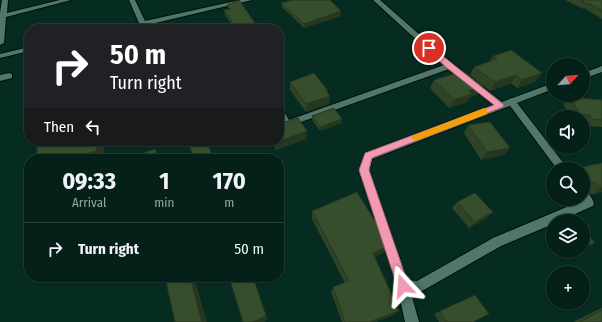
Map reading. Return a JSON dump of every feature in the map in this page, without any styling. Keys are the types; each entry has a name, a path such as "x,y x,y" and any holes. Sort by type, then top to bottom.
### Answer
{"street":[{"path":"0,43 5,0"},
{"path":"3,16 68,0"},
{"path":"132,0 143,24 249,0"},
{"path":"376,0 450,66 500,105"},
{"path":"0,56 24,50"},
{"path":"284,119 287,124 450,66"},
{"path":"590,73 602,69"},
{"path":"0,78 10,76"},
{"path":"412,322 403,286 364,170 368,156 546,88"},
{"path":"511,101 558,162"},
{"path":"403,286 418,287 497,242 582,206"}],"building":[{"path":"239,0 256,24 234,24 224,10 230,9 227,5"},
{"path":"294,0 330,0 341,11 304,24 281,3"},
{"path":"580,0 602,0 602,11 588,3 587,4"},
{"path":"511,50 542,73 522,80 516,75 495,82 474,67 497,59 493,56"},
{"path":"463,71 483,86 469,91 472,94 454,100 434,80"},
{"path":"314,73 328,91 326,91 330,96 306,104 290,82"},
{"path":"590,99 602,100 602,120 593,119 590,115 590,110 578,110 573,102 590,102"},
{"path":"334,108 342,119 320,127 312,116"},
{"path":"298,118 307,131 284,140 284,122"},
{"path":"490,122 510,148 487,152 468,125"},
{"path":"37,146 96,146 97,151 86,154 37,154"},
{"path":"190,146 209,146 211,154 192,154"},
{"path":"155,149 156,154 140,154"},
{"path":"602,163 602,188 590,180 590,166"},
{"path":"357,192 385,237 388,246 373,253 399,311 369,322 345,322 333,287 349,281 312,211"},
{"path":"475,193 493,212 475,222 457,202"},
{"path":"590,237 595,243 590,245"},
{"path":"166,282 191,282 202,322 175,322"},
{"path":"231,282 255,282 266,316 253,322 243,322"},
{"path":"475,295 489,314 473,322 446,322 440,311"},
{"path":"602,310 602,322 580,322"}],"slow traffic":[{"path":"415,138 484,111"}],"route":[{"path":"403,286 364,170 368,156 500,105 429,48"}]}
